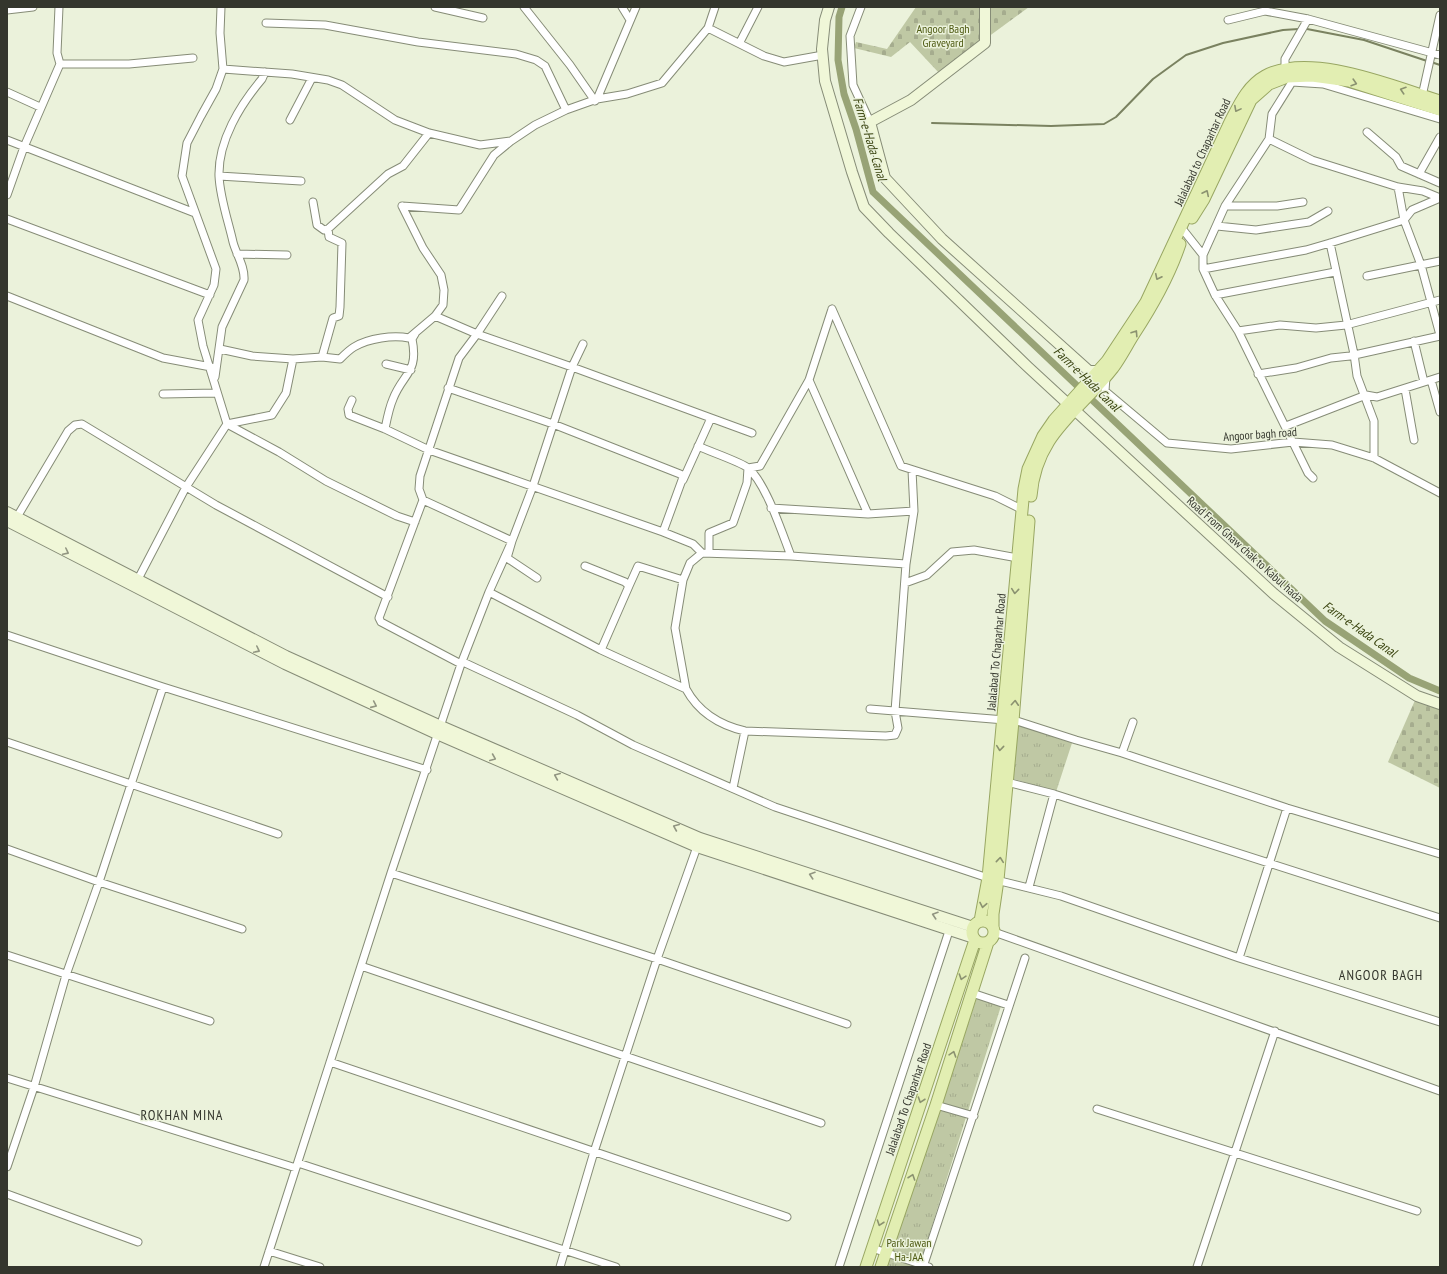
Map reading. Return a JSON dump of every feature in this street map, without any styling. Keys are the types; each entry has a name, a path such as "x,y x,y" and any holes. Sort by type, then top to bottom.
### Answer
{"main road":[{"name":"Jalalabad to Chaparhar Road","path":"1110,364 1146,302 1244,95 1264,77 1285,68 1313,68 1350,73 1440,102"},
{"name":"Jalalabad to Chaparhar Road","path":"1110,364 1153,306 1173,265 1184,231 1204,198 1251,100 1269,84 1287,77 1306,76 1349,81 1440,110"},
{"path":"1074,405 1110,364"},
{"name":"Jalalabad To Chaparhar Road","path":"1008,720 1018,558 1028,469 1034,452 1054,420 1074,405"},
{"name":"Jalalabad To Chaparhar Road","path":"994,929 993,879 1031,493 1037,466 1048,442 1074,405"},
{"name":"Jalalabad To Chaparhar Road","path":"976,924 993,879"},
{"path":"881,1267 936,1105 988,942 993,937 994,929 990,923 976,924 972,932 974,939 980,943 988,942"},
{"name":"Jalalabad To Chaparhar Road","path":"866,1267 974,939"}],"street":[{"path":"7,10 33,7"},
{"path":"7,195 40,107 60,64 57,53 59,7"},
{"path":"221,7 220,33 223,69 216,89 187,144 182,176 216,269 214,284 198,320 203,346 211,367 217,393 227,424 279,452 326,481 397,516 415,522"},
{"path":"435,7 483,18"},
{"path":"524,7 596,100"},
{"path":"622,7 630,20"},
{"path":"596,100 636,7"},
{"path":"220,349 252,356 293,360 322,357 340,359 354,347 364,342 401,336 409,338 435,316 443,305 444,290 441,276 423,248 402,206 459,210 494,155 511,140 535,125 566,110 596,100 627,94 662,83 708,28 715,7"},
{"path":"740,42 758,7"},
{"name":"Road From Ghaw chak to Kabul hada","path":"829,7 825,20 823,55 825,81 864,207 889,234 1074,405 1274,594 1333,642 1389,680 1417,696 1440,704"},
{"path":"861,7 850,36 853,85 870,122 885,178 942,239 1089,370 1100,376"},
{"path":"870,122 911,100 986,43 985,7"},
{"path":"1228,20 1265,11 1308,19 1436,54"},
{"path":"1422,96 1436,54 1440,15"},
{"path":"1285,68 1285,59 1308,19"},
{"path":"266,23 325,25 425,43 516,54 536,60 545,66 566,110"},
{"path":"708,28 740,42 764,56 784,62 823,55"},
{"path":"60,64 129,64 194,58"},
{"path":"223,69 265,72 312,78 342,85 395,120 429,133 480,146 511,140"},
{"path":"214,379 220,349 222,327 244,280 244,272 237,254 222,197 219,176 220,158 224,142 246,102 262,79 265,72"},
{"path":"290,120 312,78"},
{"path":"1313,478 1308,473 1238,331 1215,295 1204,269 1203,255 1225,206 1269,139 1272,114 1292,82 1323,84 1440,119"},
{"path":"7,92 40,107"},
{"path":"1367,132 1396,157 1401,166 1440,183"},
{"path":"313,202 317,225 324,230 328,229 388,174 403,166 429,133"},
{"path":"1419,174 1440,137"},
{"path":"1204,269 1306,250 1330,243 1404,220 1412,210 1440,198 1423,191 1398,187 1312,160 1269,139"},
{"path":"7,140 195,212"},
{"path":"219,176 301,181"},
{"path":"1258,374 1296,368 1331,358 1440,335 1421,265 1404,220 1398,187"},
{"path":"1225,206 1277,206 1303,202"},
{"path":"1217,226 1256,230 1309,222 1328,212"},
{"path":"7,220 210,295"},
{"path":"322,357 330,325 333,318 339,316 340,307 342,243 329,237 328,229"},
{"path":"1184,231 1203,255"},
{"path":"1330,243 1346,325 1354,354 1357,376 1366,395 1374,422 1374,458"},
{"path":"237,254 287,255"},
{"path":"1367,276 1440,261"},
{"path":"1215,295 1335,272"},
{"path":"7,296 163,358 211,367"},
{"path":"502,296 478,334 459,358 448,388 430,450 420,476 419,489 423,500 379,618 381,622 462,663 577,715 633,745 775,806 993,879 1061,896 1239,958 1440,1022"},
{"path":"1238,331 1280,325 1316,328 1346,325 1440,300"},
{"path":"748,468 760,466 810,380 832,309 901,466 995,496 1023,510"},
{"path":"435,316 478,334 752,433"},
{"path":"385,429 393,398 411,370 414,352 412,339 418,329"},
{"path":"1414,341 1440,412"},
{"path":"264,1267 391,873 462,663 533,486 572,367 583,344"},
{"path":"136,584 186,487 227,424 272,415 286,393 293,360"},
{"path":"386,364 411,370"},
{"name":"Angoor bagh road","path":"1100,376 1105,391 1166,443 1231,449 1293,442 1332,445 1374,458 1440,493"},
{"path":"1286,426 1366,395 1377,397 1440,377"},
{"path":"810,380 868,514"},
{"path":"448,388 553,424 680,474 683,476 682,480"},
{"path":"1405,389 1414,440"},
{"path":"163,394 217,393"},
{"path":"352,400 348,409 349,415 385,429 430,450 663,532 693,544 705,552 906,564"},
{"path":"663,532 682,480 711,418"},
{"path":"12,519 68,431 72,426 79,424 86,426 186,487 264,531 388,596"},
{"path":"698,446 748,468 768,497 771,508 791,556"},
{"path":"748,468 747,483 733,523 709,533 705,552 690,563 683,580 675,628 686,689 698,706 711,718 733,728 745,731 890,736 895,735 898,728 895,711 906,564 914,511 912,470"},
{"path":"423,500 512,541"},
{"path":"771,508 868,514 914,511"},
{"path":"7,512 12,519 285,664 699,842 974,939"},
{"path":"512,541 507,558 537,578"},
{"path":"905,583 927,574 952,552 974,550 1018,558"},
{"path":"585,566 625,582 629,586"},
{"path":"601,650 638,566 683,580"},
{"path":"490,592 601,650 686,689"},
{"path":"7,635 163,687 427,770"},
{"path":"7,1167 34,1086 66,975 99,882 163,687"},
{"path":"870,709 1008,720 1122,753 1288,808 1440,854"},
{"path":"1122,753 1133,722"},
{"path":"733,788 745,731"},
{"path":"7,742 278,834"},
{"path":"1002,781 1054,794 1440,918"},
{"path":"1029,887 1054,794"},
{"path":"1239,958 1269,862 1288,808"},
{"path":"699,842 976,924"},
{"path":"560,1267 594,1152 657,959 699,842"},
{"path":"7,849 99,882 242,929"},
{"path":"391,873 657,959 847,1024"},
{"path":"994,929 1440,1091"},
{"path":"839,1267 949,931"},
{"path":"7,955 210,1020"},
{"path":"872,1248 925,1266 974,1116 1008,1005 1025,958"},
{"path":"362,966 626,1055 821,1123"},
{"path":"972,993 1008,1005"},
{"path":"1197,1267 1275,1031"},
{"path":"330,1062 787,1217"},
{"path":"7,1078 297,1166 616,1267"},
{"path":"936,1105 974,1116"},
{"path":"1097,1109 1417,1211"},
{"path":"7,1194 138,1242"},
{"path":"269,1251 320,1267"}],"green space":[{"name":"Angoor Bagh Graveyard","path":"916,7 1029,7 939,73 910,42 891,57 854,48 856,42 887,49"},
{"path":"1416,698 1440,707 1440,788 1388,762"},
{"path":"1018,725 1072,743 1056,792 1011,778"},
{"name":"Park Jawan Ha-JAA","path":"977,997 1001,1006 919,1267 887,1267"}],"waterway":[{"name":"Farm-e-Hada Canal","path":"842,7 839,17 838,60 844,94 856,129 873,192 1325,621 1409,678 1440,691"},
{"path":"932,123 1051,126 1104,124 1116,117 1153,79 1186,55 1223,43 1283,30 1299,29"},
{"path":"1307,29 1364,40 1427,61"},
{"path":"1434,63 1440,65"}],"district":[{"name":"ANGOOR BAGH","path":"1381,975"},
{"name":"ROKHAN MINA","path":"182,1115"}]}
